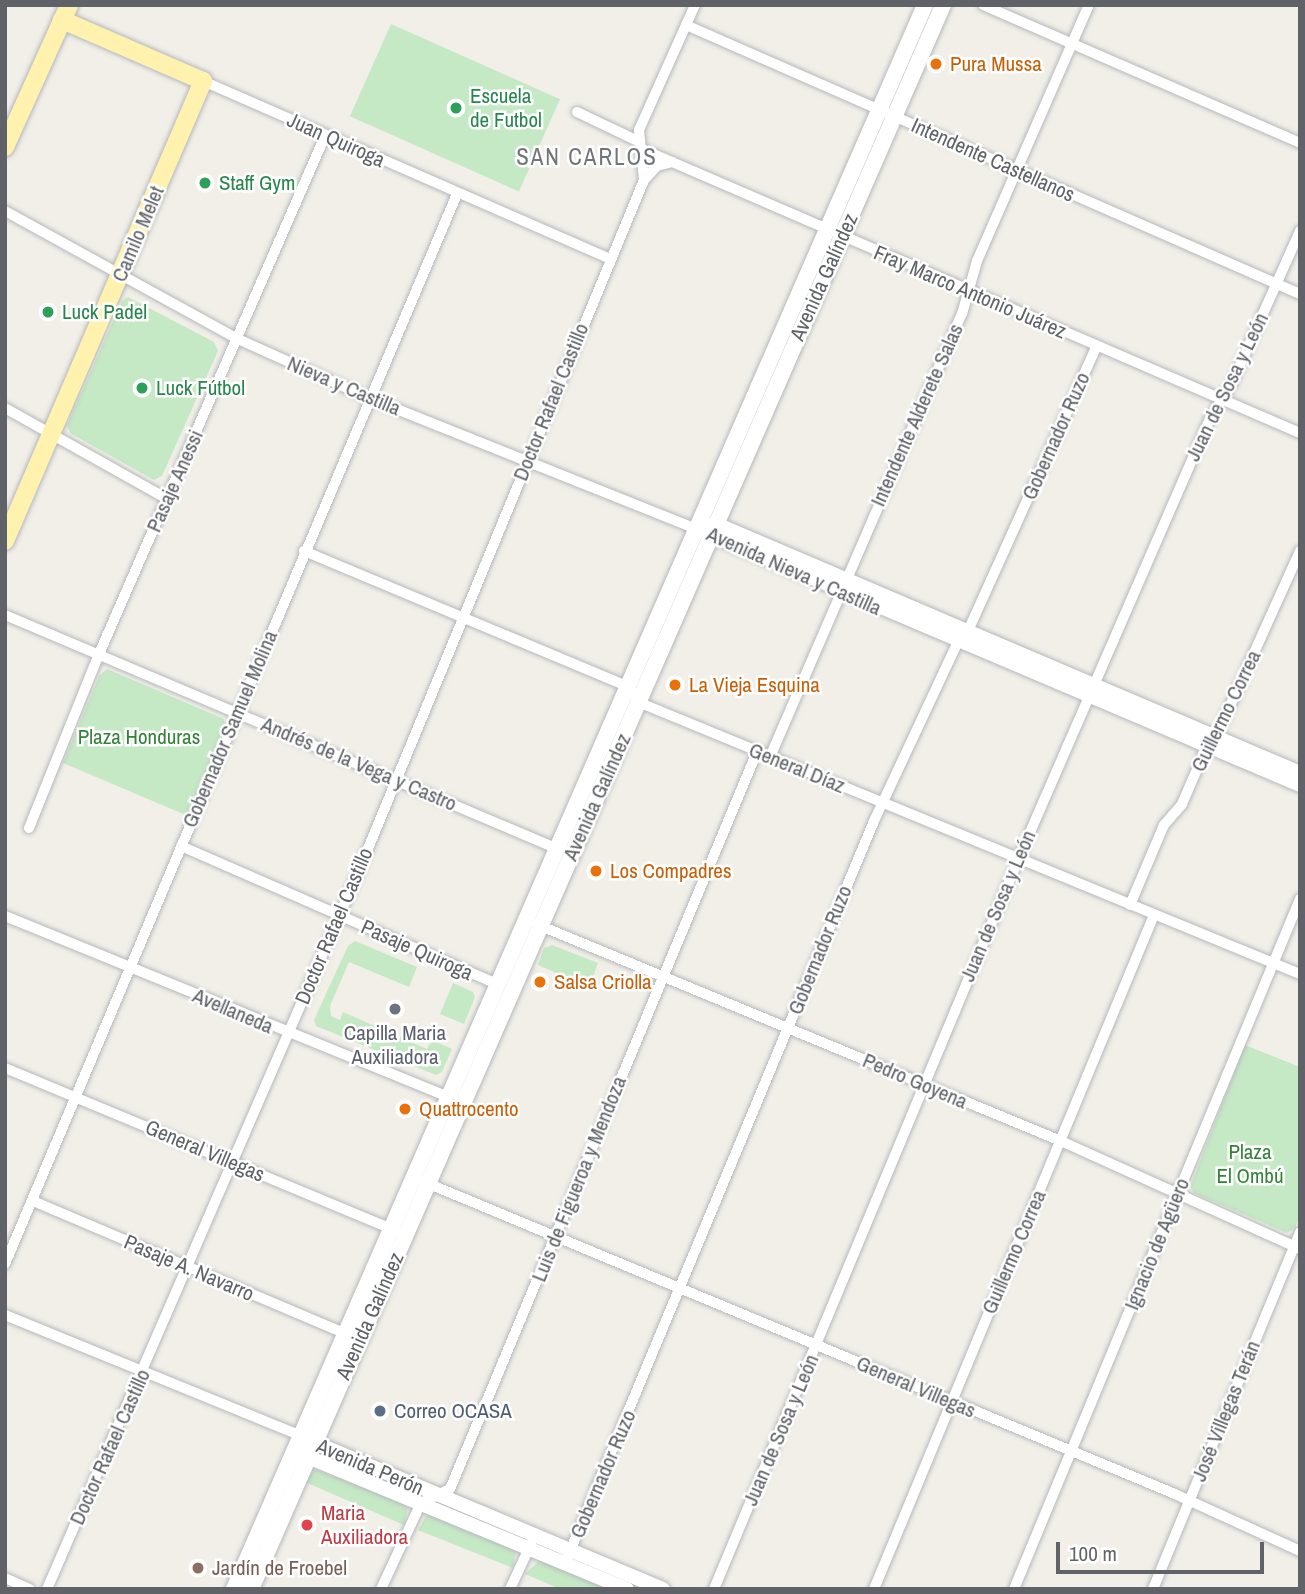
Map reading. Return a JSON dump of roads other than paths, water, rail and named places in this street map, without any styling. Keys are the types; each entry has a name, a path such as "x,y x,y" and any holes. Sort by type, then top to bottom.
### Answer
{"main road":[{"name":"Avenida Galíndez","path":"888,112 925,5"},
{"name":"Avenida Galíndez","path":"251,1589 399,1231 534,923 638,702 835,232 888,112 943,5"},
{"name":"Juan Quiroga","path":"66,13 203,81"},
{"path":"5,147 66,13"},
{"name":"Camilo Melet","path":"5,541 203,81"},
{"name":"Avenida Galíndez","path":"456,1101 499,985 534,923 558,849 629,687 708,530"},
{"name":"Avenida Galíndez","path":"234,1589 308,1446 346,1334 399,1231"}],"street":[{"path":"644,180 641,146 644,118 695,5"},
{"path":"983,5 1300,143"},
{"name":"Intendente Alderete Salas","path":"843,585 962,314 968,290 1089,5"},
{"name":"Intendente Castellanos","path":"687,25 1300,294"},
{"name":"Juan Quiroga","path":"203,81 610,259"},
{"name":"Fray Marco Antonio Juárez","path":"577,113 672,162 1300,433"},
{"name":"Pasaje Anessi","path":"29,828 99,654 325,136"},
{"path":"644,180 657,166 672,162"},
{"name":"Doctor Rafael Castillo","path":"47,1589 143,1374 340,916 644,180"},
{"name":"Gobernador Samuel Molina","path":"5,1264 457,194"},
{"name":"Nieva y Castilla","path":"5,211 238,339 369,398 708,530"},
{"name":"Juan de Sosa y León","path":"714,1589 1018,860 1091,691 1300,231"},
{"name":"Gobernador Ruzo","path":"568,1557 884,804 1096,347"},
{"path":"5,408 167,499"},
{"name":"Avenida Nieva y Castilla","path":"708,530 1211,742 1300,785"},
{"path":"304,551 629,687 638,702"},
{"name":"Guillermo Correa","path":"1130,905 1164,825 1182,804 1300,551"},
{"path":"770,757 843,585"},
{"name":"Andrés de la Vega y Castro","path":"5,615 558,849"},
{"name":"General Díaz","path":"638,702 1300,974"},
{"name":"Avenida Nieva y Castilla","path":"1211,742 1300,773"},
{"name":"Luis de Figueroa y Mendoza","path":"421,1503 450,1489 757,752"},
{"name":"Pasaje Quiroga","path":"181,846 499,985"},
{"name":"Ignacio de Agüero","path":"1014,1589 1300,899"},
{"name":"Guillermo Correa","path":"874,1589 1154,915"},
{"name":"Avellaneda","path":"5,916 287,1034 456,1101"},
{"name":"Pedro Goyena","path":"534,923 1061,1141 1297,1248"},
{"name":"General Villegas","path":"5,1068 399,1231"},
{"name":"General Villegas","path":"421,1181 951,1401 1300,1551"},
{"name":"Pasaje A. Navarro","path":"33,1201 346,1334"},
{"name":"José Villegas Terán","path":"1153,1589 1297,1248 1300,1232"},
{"path":"5,1315 308,1446"},
{"name":"Avenida Perón","path":"308,1446 438,1495 532,1542"},
{"name":"Avenida Perón","path":"308,1446 421,1503 663,1589"},
{"path":"381,1589 421,1503"},
{"path":"510,1589 532,1542"},
{"name":"Avenida Perón","path":"568,1557 627,1589"},
{"path":"5,1578 30,1589"}],"place":[{"name":"Pura Mussa","path":"936,64"},
{"name":"Escuela de Futbol","path":"456,108"},
{"name":"Staff Gym","path":"205,183"},
{"name":"Luck Padel","path":"48,312"},
{"name":"Luck Fútbol","path":"142,388"},
{"name":"La Vieja Esquina","path":"675,685"},
{"name":"Los Compadres","path":"596,871"},
{"name":"Salsa Criolla","path":"540,982"},
{"name":"Capilla Maria Auxiliadora","path":"395,1009"},
{"name":"Quattrocento","path":"405,1109"},
{"name":"Correo OCASA","path":"380,1411"},
{"name":"Maria Auxiliadora","path":"307,1525"},
{"name":"Jardín de Froebel","path":"198,1568"}],"district":[{"name":"SAN CARLOS","path":"587,157"}],"park label":[{"name":"Plaza Honduras","path":"139,737"},
{"name":"Plaza El Ombú","path":"1250,1164"}]}
